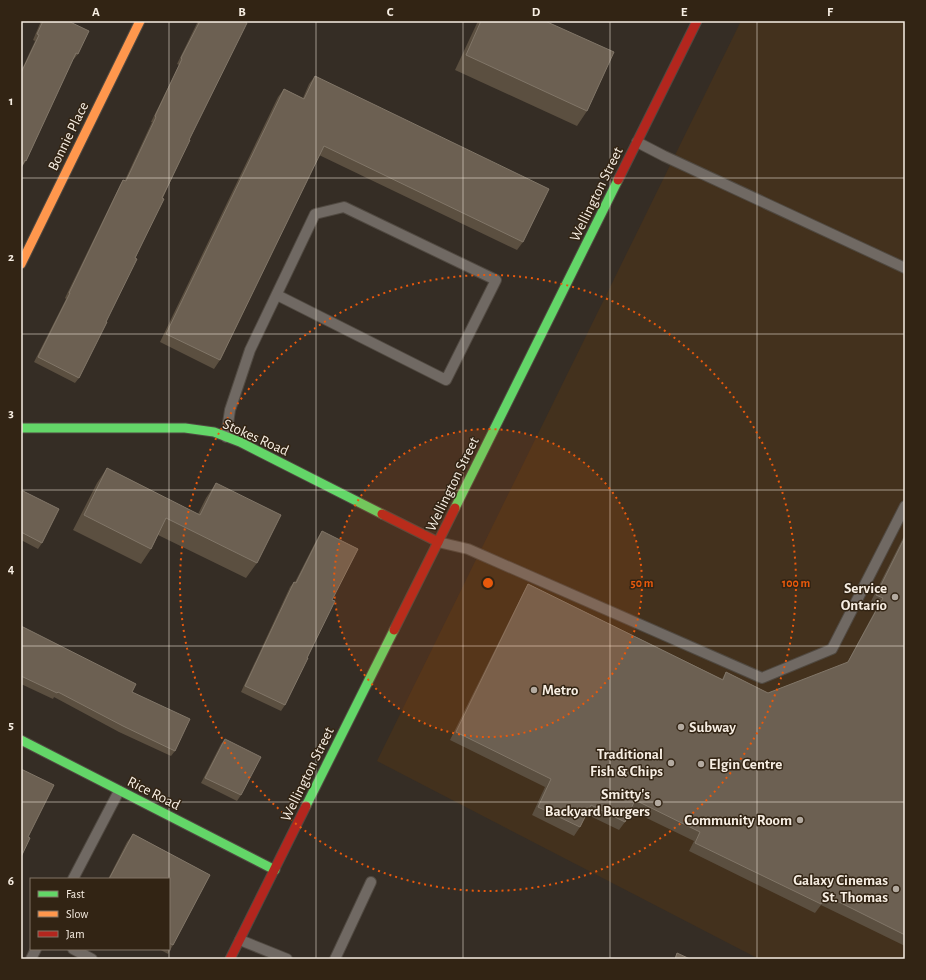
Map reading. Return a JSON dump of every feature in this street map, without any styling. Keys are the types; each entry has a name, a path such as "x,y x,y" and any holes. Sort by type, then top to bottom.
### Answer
{"street":[{"name":"Bonnie Place","path":"21,264 140,21"},
{"name":"Wellington Street","path":"230,959 697,21"},
{"name":"Stokes Road","path":"21,428 185,428 214,432 240,442 438,542"},
{"name":"Rice Road","path":"21,740 275,870"}],"lane":[{"path":"637,142 905,268"},
{"path":"226,437 230,410 250,350 315,214 344,207 496,280 446,380 277,295"},
{"path":"438,542 468,549 762,678 832,649 905,506"},
{"path":"74,878 119,791"},
{"path":"335,959 371,882"},
{"path":"240,940 287,959"},
{"path":"31,959 36,950"},
{"path":"75,950 92,959"}],"shaded area":[{"path":"741,21 905,21 905,959 759,959 377,761"}],"building":[{"path":"43,21 68,21 89,31 78,54 76,53 26,161 25,160 21,168 21,73 39,35 37,34"},
{"path":"200,21 244,21 247,23 189,140 162,198 164,199 135,258 137,259 79,378 38,357 123,180 126,181 182,59 181,58"},
{"path":"481,21 545,21 614,52 587,111 466,55"},
{"path":"315,76 549,189 523,242 324,146 220,360 166,334 284,89 304,99"},
{"path":"107,468 200,515 216,483 281,515 257,563 166,518 151,549 84,515"},
{"path":"21,490 59,509 42,543 21,532"},
{"path":"322,531 358,549 332,600 335,601 285,705 245,686 294,582 296,583"},
{"name":"Elgin Centre","path":"905,537 905,935 825,895 821,904 695,843 700,832 635,800 625,822 591,805 580,827 538,807 551,779 456,732 528,584 723,680 726,672 768,693 848,662 883,598 876,595"},
{"path":"21,626 136,684 132,692 190,719 175,751 58,692 57,693 21,676"},
{"path":"225,739 261,757 241,795 205,778"},
{"path":"21,769 54,785 28,837 30,838 21,857"},
{"path":"133,834 210,875 173,945 170,944 170,878 110,878"},
{"path":"677,953 690,959 675,959"}],"traffic: fast":[{"path":"455,508 618,180"},
{"path":"21,428 185,428 214,432 240,442 382,514"},
{"path":"306,806 394,630"},
{"path":"21,740 275,870"}],"traffic: slow":[{"path":"21,264 140,21"}],"traffic: jam":[{"path":"618,180 697,21"},
{"path":"394,630 455,508"},
{"path":"382,514 438,542"},
{"path":"230,959 306,806"}],"place":[{"name":"Service Ontario","path":"895,597"},
{"name":"Metro","path":"534,690"},
{"name":"Subway","path":"681,727"},
{"name":"Traditional Fish & Chips","path":"671,763"},
{"name":"Elgin Centre","path":"701,764"},
{"name":"Smitty's Backyard Burgers","path":"658,803"},
{"name":"Community Room","path":"800,820"},
{"name":"Galaxy Cinemas St. Thomas","path":"896,889"}]}
